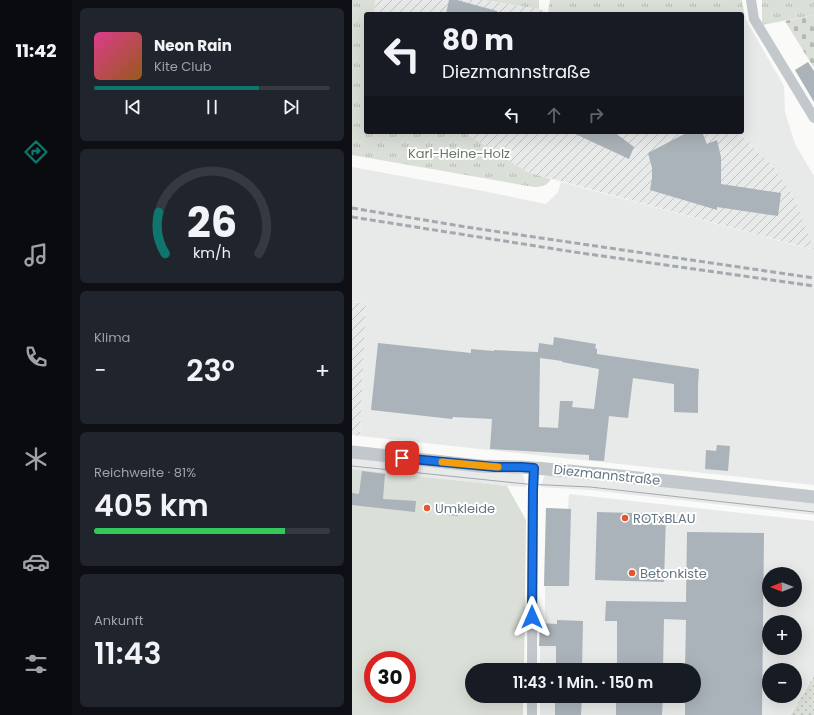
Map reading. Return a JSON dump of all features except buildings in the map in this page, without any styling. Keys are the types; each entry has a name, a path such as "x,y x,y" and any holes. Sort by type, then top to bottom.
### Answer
{"street":[{"path":"751,0 754,19 814,118"},
{"name":"Diezmannstraße","path":"352,452 480,466 534,468 581,472 814,498"},
{"path":"532,663 534,468"},
{"path":"532,703 532,715"}],"shaded area":[{"path":"375,0 483,0 539,9 546,12 374,12"},
{"path":"744,18 784,86 785,112 795,144 814,176 814,485 360,436 366,304 352,302 352,167 546,204 558,192 561,182 813,250 795,199 774,167 740,134 744,134"},
{"path":"467,134 740,134 774,167 795,199 814,250 527,172"},
{"path":"352,302 366,304 360,436 352,435"},
{"path":"352,457 519,473 523,475 526,487 352,469"},
{"path":"547,474 814,503 814,515 589,490 540,487 545,475"},
{"path":"569,494 814,521 814,676 802,696 802,663 762,663 762,703 797,703 790,715 540,715 540,703 701,703 701,663 540,663 540,623 545,623 544,586 546,508 568,509"}],"green space":[{"name":"Karl-Heine-Holz","path":"352,0 375,0 374,12 364,12 364,134 467,134 527,172 551,179 544,186 534,187 352,155"},
{"path":"483,0 539,0 539,9"},
{"path":"550,0 742,0 744,12 548,12"},
{"path":"762,0 814,0 814,15 762,25"},
{"path":"814,15 814,68 785,21"},
{"path":"352,469 507,486 526,520 524,663 465,663 465,703 523,703 523,715 352,715"},
{"path":"814,676 814,715 790,715 798,703 802,703 802,696"}],"tram line":[{"path":"352,466 526,484 590,487 814,512"}],"railway":[{"path":"352,208 466,227 814,278"},
{"path":"352,217 574,252 814,286"}],"slow traffic":[{"path":"442,462 498,467"}],"place":[{"name":"Umkleide","path":"427,508"},
{"name":"ROTxBLAU","path":"625,518"},
{"name":"Betonkiste","path":"632,573"}],"route":[{"path":"402,458 495,467 534,468 532,617"}]}
